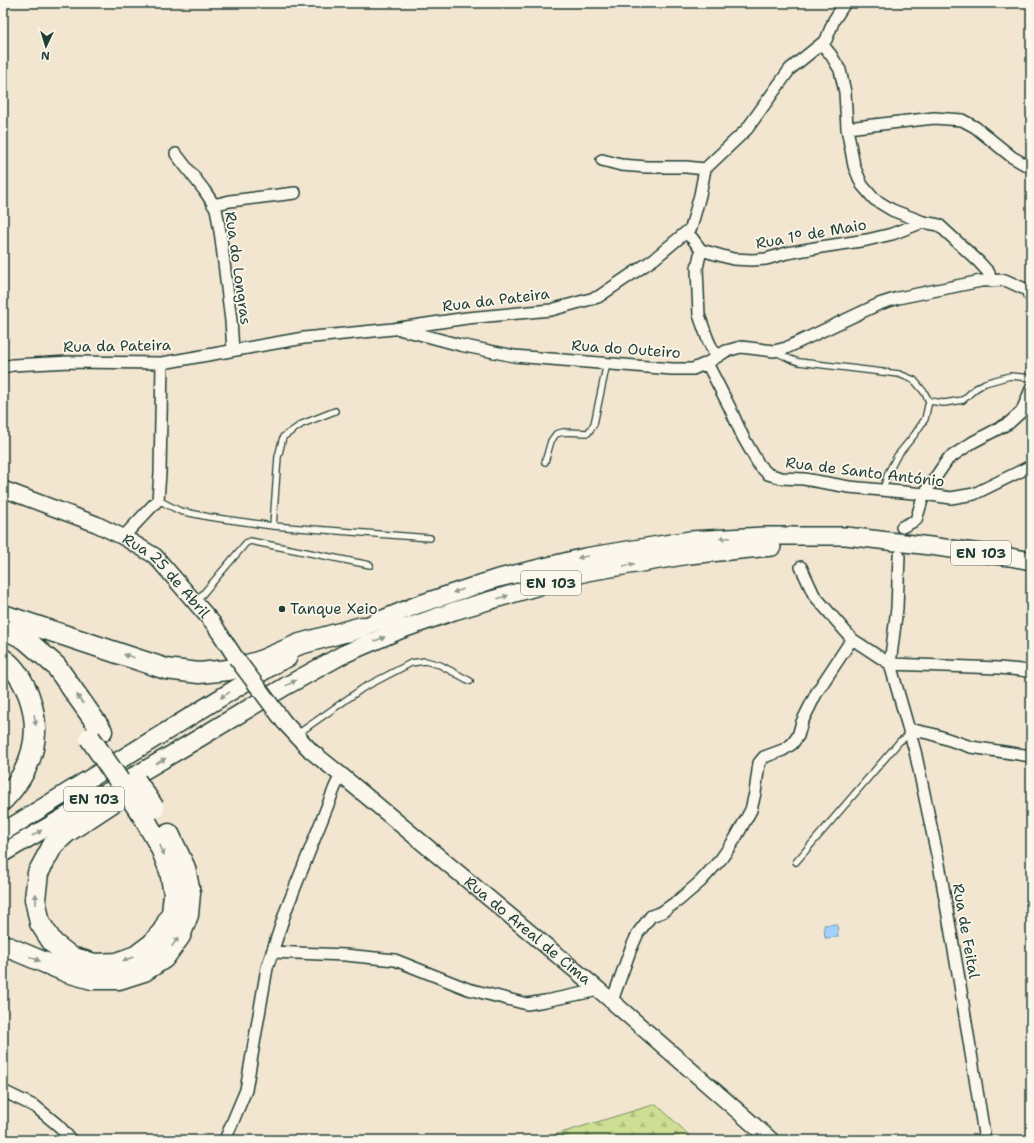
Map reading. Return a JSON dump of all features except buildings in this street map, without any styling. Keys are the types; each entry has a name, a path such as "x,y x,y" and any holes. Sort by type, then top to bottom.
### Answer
{"highway":[{"path":"3,615 166,669 200,673 228,670 258,662 300,644 362,627"},
{"path":"3,628 25,639 56,666 96,735 148,812 172,840 185,868 190,892 188,915 183,929 180,936 164,958 144,971 119,979 92,979 67,972 3,945"},
{"path":"3,641 18,649 44,671 96,735"},
{"path":"3,659 11,665 24,682 33,708 36,727 33,749 26,770 15,788 3,800"},
{"path":"139,774 113,802 66,833 53,845 38,873 35,899 40,923 53,943 71,957 95,964 117,963 136,956 152,944 163,931 172,913 174,894 170,871 148,812"}],"main road":[{"name":"Rua 25 de Abril","path":"3,489 96,524 123,537 155,556 213,623 236,658 284,722"},
{"name":"EN 103","path":"3,832 277,663 417,605 495,579 585,557 690,540 764,536 846,536 930,546 1031,561"},
{"name":"EN 103","path":"3,853 286,686 344,654 400,630 454,611 587,572 689,555 766,548 845,544 930,546"},
{"name":"Rua do Areal de Cima","path":"284,722 310,751 341,775 599,990 771,1140"}],"street":[{"path":"602,160 621,165 705,169 747,129 790,69 826,40 834,20 845,3"},
{"path":"822,44 840,70 845,92 848,128 854,166 862,185 874,199 886,206 905,216 939,226 979,262 989,273 990,281"},
{"path":"848,128 934,118 962,120 975,127 1012,157 1026,165 1031,166"},
{"name":"Rua do Longras","path":"176,154 216,208 231,321 232,350"},
{"name":"Rua da Pateira","path":"3,367 13,365 70,362 162,363 304,338 393,329 467,318 551,310 598,297 654,259 691,228 705,169"},
{"path":"214,204 295,193"},
{"name":"Rua 1º de Maio","path":"701,250 734,259 766,259 787,253 873,239 892,234 923,222"},
{"path":"685,233 692,238 701,250"},
{"name":"Rua de Santo António","path":"701,250 697,268 699,315 708,340 711,360 743,437 759,464 768,474 781,478 804,479 950,498 974,494 1031,466"},
{"name":"Rua do Outeiro","path":"393,329 514,356 665,369 693,369 726,351 741,347 774,351 786,348 879,304 898,298 981,281 1005,280 1028,289"},
{"path":"123,537 158,500 160,473 162,363"},
{"path":"902,528 916,520 924,494 948,459 974,442 1009,423 1027,409 1031,389"},
{"path":"890,664 897,608 899,556"},
{"path":"801,567 814,595 852,639 890,664 999,668 1031,672"},
{"path":"612,1001 638,933 651,916 662,912 679,900 700,882 721,859 735,839 751,810 759,763 764,757 783,750 792,744 798,736 802,722 817,692 852,639"},
{"name":"Rua de Feital","path":"890,664 910,732 939,864 985,1140"},
{"path":"910,732 932,734 971,748 1031,756"},
{"path":"225,1140 246,1090 267,968 272,952 289,903 341,775"},
{"path":"272,952 345,955 395,960 468,989 527,1004 599,990"},
{"path":"3,1091 36,1107 59,1126 71,1140"}],"lane":[{"path":"1028,289 1026,296 1031,300"},
{"path":"774,351 799,362 899,374 914,380 924,392 929,401 925,419 898,456 888,473 883,490"},
{"path":"545,462 551,442 556,434 563,432 588,433 594,424 607,364"},
{"path":"929,401 944,403 963,400 975,389 986,383 1010,376 1031,378"},
{"path":"273,526 278,457 283,437 302,424 335,410"},
{"path":"158,500 180,511 209,517 273,526 430,538"},
{"path":"196,603 246,543 250,541 370,564"},
{"path":"296,735 363,688 411,663 425,661 440,665 470,681"},
{"path":"796,862 900,741 910,732"}],"green space":[{"path":"656,1104 688,1134 690,1140 538,1140"}],"water":[{"path":"837,924 838,937 825,938 824,925"}],"place":[{"name":"Tanque Xeio","path":"282,609"}]}
